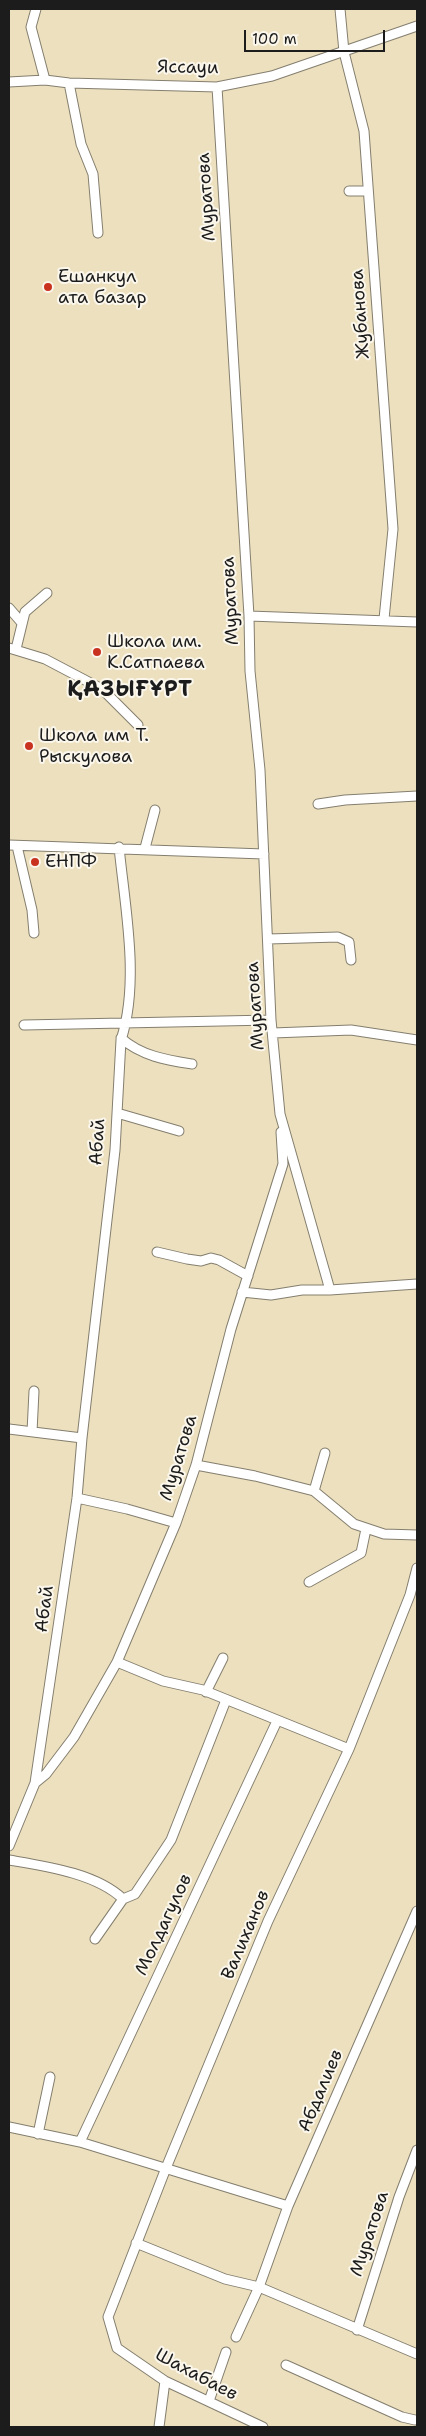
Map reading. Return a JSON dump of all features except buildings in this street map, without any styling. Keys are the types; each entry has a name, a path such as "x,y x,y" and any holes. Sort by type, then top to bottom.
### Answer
{"street":[{"path":"36,9 31,27 45,80"},
{"name":"Жубанова","path":"340,9 344,52 364,131 393,529 384,619"},
{"name":"Яссауи","path":"9,82 45,80 69,83 217,87 272,76 417,26"},
{"path":"69,83 81,144 93,174 98,233"},
{"name":"Муратова","path":"35,1783 46,1774 74,1736 116,1662 176,1523 196,1465 242,1292 283,1164 271,1020 260,770 250,671 249,616 217,87"},
{"path":"349,191 368,191"},
{"path":"47,593 25,612 12,648 45,659 102,689 138,725"},
{"path":"9,608 22,622"},
{"path":"249,616 384,619 417,622"},
{"path":"318,804 345,800 417,796"},
{"path":"145,848 155,810"},
{"path":"34,933 32,910 13,845 119,847 264,854"},
{"name":"Абай","path":"35,1783 77,1498 82,1438 115,1150 121,1038 126,1023 130,960 119,847"},
{"path":"268,939 338,937 349,942 351,960"},
{"path":"24,1025 271,1020"},
{"path":"273,1034 351,1030 417,1040"},
{"path":"121,1038 131,1047 159,1058 192,1064"},
{"path":"117,1113 179,1131"},
{"name":"Муратова","path":"280,1114 330,1290"},
{"path":"157,1252 201,1261 211,1258 219,1260 248,1276"},
{"path":"242,1292 271,1295 302,1290 417,1284"},
{"path":"32,1432 34,1390"},
{"path":"9,1429 82,1438"},
{"path":"314,1491 325,1453"},
{"path":"196,1465 255,1476 314,1491 354,1524 384,1534 417,1535"},
{"path":"77,1498 127,1508 176,1523"},
{"path":"309,1582 361,1553 366,1529"},
{"name":"Валиханов","path":"108,2317 166,2168 268,1920 349,1749 410,1595 417,1568"},
{"path":"206,1692 223,1658"},
{"path":"116,1662 163,1681 206,1692 349,1749"},
{"path":"95,1939 123,1899 134,1894 171,1840 226,1700"},
{"name":"Молдагулов","path":"80,2142 278,1721"},
{"path":"9,1846 35,1783"},
{"path":"9,1860 55,1868 114,1890 123,1899"},
{"name":"Абдалиев","path":"236,2337 259,2287 288,2206 417,1911"},
{"path":"38,2134 50,2077"},
{"path":"9,2127 80,2142 288,2206"},
{"name":"Муратова","path":"357,2330 399,2197 417,2150"},
{"path":"136,2243 225,2279 259,2287 417,2354"},
{"name":"Шахабаев","path":"108,2317 117,2348 165,2381 263,2427"},
{"path":"209,2401 226,2352"},
{"path":"286,2365 402,2418 415,2421"},
{"path":"159,2427 165,2381"}],"place":[{"name":"Ешанкул ата базар","path":"48,287"},
{"name":"Школа им. К.Сатпаева","path":"97,652"},
{"name":"Школа им Т. Рыскулова","path":"29,746"},
{"name":"ЕНПФ","path":"35,862"}],"district":[{"name":"ҚАЗЫҒҰРТ","path":"130,690"}]}
